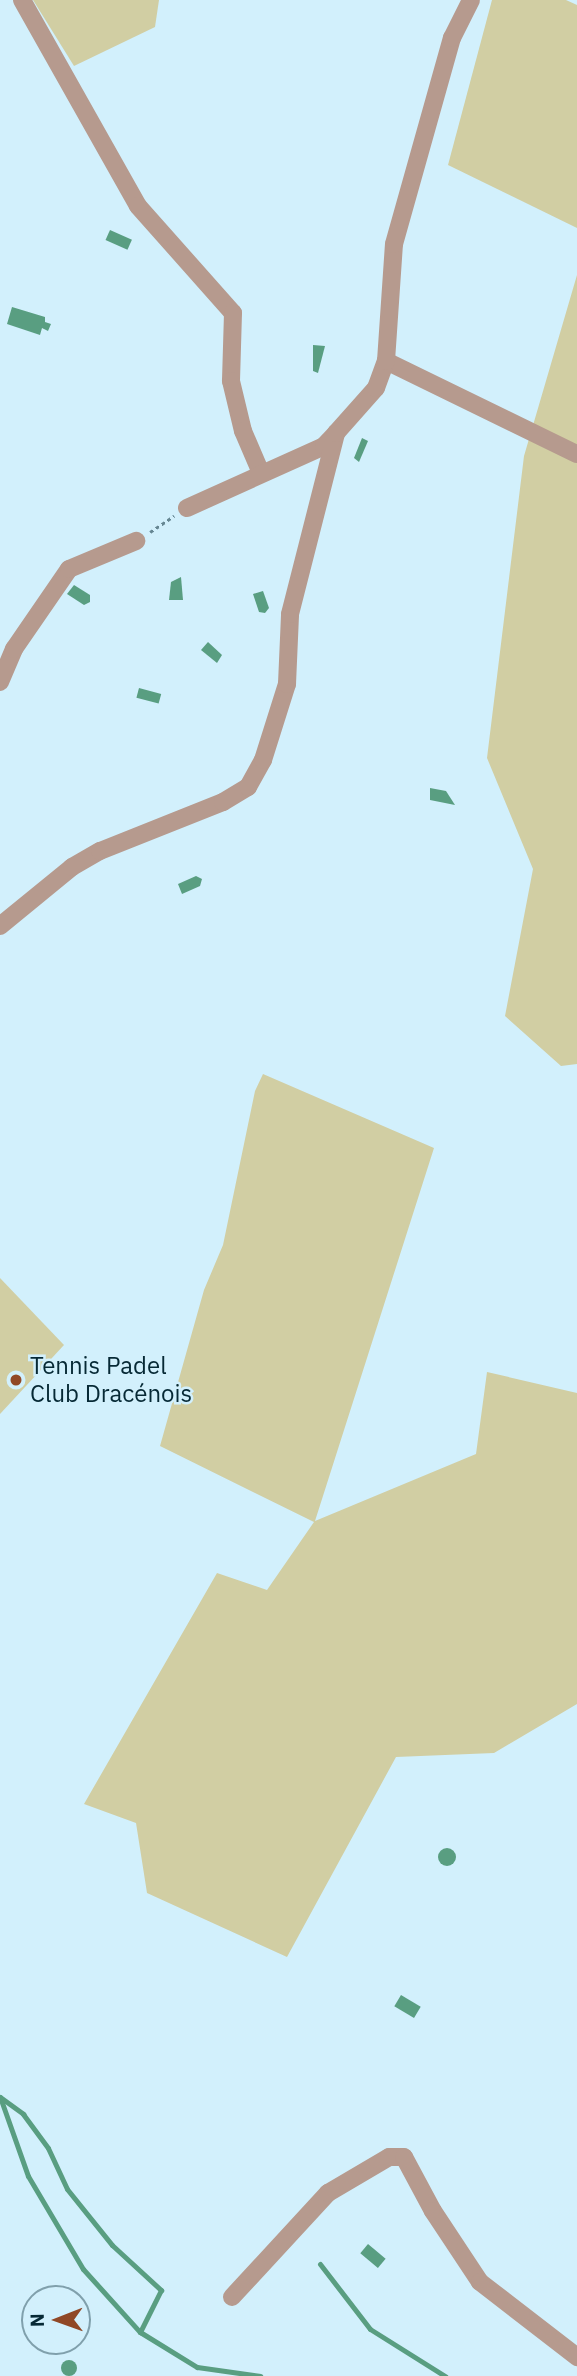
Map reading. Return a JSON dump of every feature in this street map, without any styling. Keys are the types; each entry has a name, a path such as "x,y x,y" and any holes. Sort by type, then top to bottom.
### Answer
{"street":[{"path":"22,0 138,206 233,313 231,380 243,431 261,473"},
{"path":"187,508 324,446 376,388 386,361 394,244 452,38 471,0"},
{"path":"386,361 577,454"},
{"path":"0,926 72,867 100,850 223,802 248,787 263,760 287,684 290,614 300,565 336,433"},
{"path":"0,682 21,637 69,569 136,541"},
{"path":"232,2297 328,2193 389,2157 404,2157 433,2211 480,2282 577,2357"}],"path":[{"path":"136,541 187,508"}],"shaded area":[{"path":"33,0 159,0 155,27 74,66"},
{"path":"492,0 566,0 577,5 577,228 448,165"},
{"path":"110,230 132,240 127,250 106,240"},
{"path":"577,275 577,1064 561,1066 505,1016 533,869 487,758 524,456"},
{"path":"12,307 45,317 45,322 51,324 48,331 42,328 40,335 7,324"},
{"path":"313,345 325,346 318,373 313,371"},
{"path":"362,438 368,441 359,462 354,458"},
{"path":"181,577 183,600 169,600 171,582"},
{"path":"74,585 90,595 90,602 84,605 67,594"},
{"path":"263,591 269,608 265,613 259,612 253,594"},
{"path":"208,642 222,655 217,663 201,650"},
{"path":"139,688 161,694 159,704 136,698"},
{"path":"430,788 446,791 455,805 430,800"},
{"path":"196,876 202,879 200,886 182,894 178,884"},
{"path":"263,1074 434,1148 315,1521 476,1454 487,1372 577,1393 577,1704 494,1753 396,1757 287,1957 147,1893 136,1823 84,1804 217,1573 267,1590 314,1522 160,1446 204,1290 223,1245 255,1091"},
{"name":"Tennis Padel Club Dracénois","path":"0,1278 64,1345 0,1414"},
{"path":"443,1848 451,1848 456,1857 454,1864 443,1866 438,1861 438,1853"},
{"path":"401,1995 421,2007 414,2018 394,2006"},
{"path":"368,2244 386,2259 378,2268 360,2253"},
{"path":"69,2360 75,2362 75,2374 69,2376 63,2374 61,2368 63,2362"}],"waterway":[{"path":"0,2097 28,2176 83,2269 140,2332 197,2367 260,2376"},
{"path":"0,2097 23,2114 48,2148 67,2189 112,2245 161,2290 140,2332"},
{"path":"320,2264 370,2329 445,2376"}],"place":[{"name":"Tennis Padel Club Dracénois","path":"16,1380"}]}
